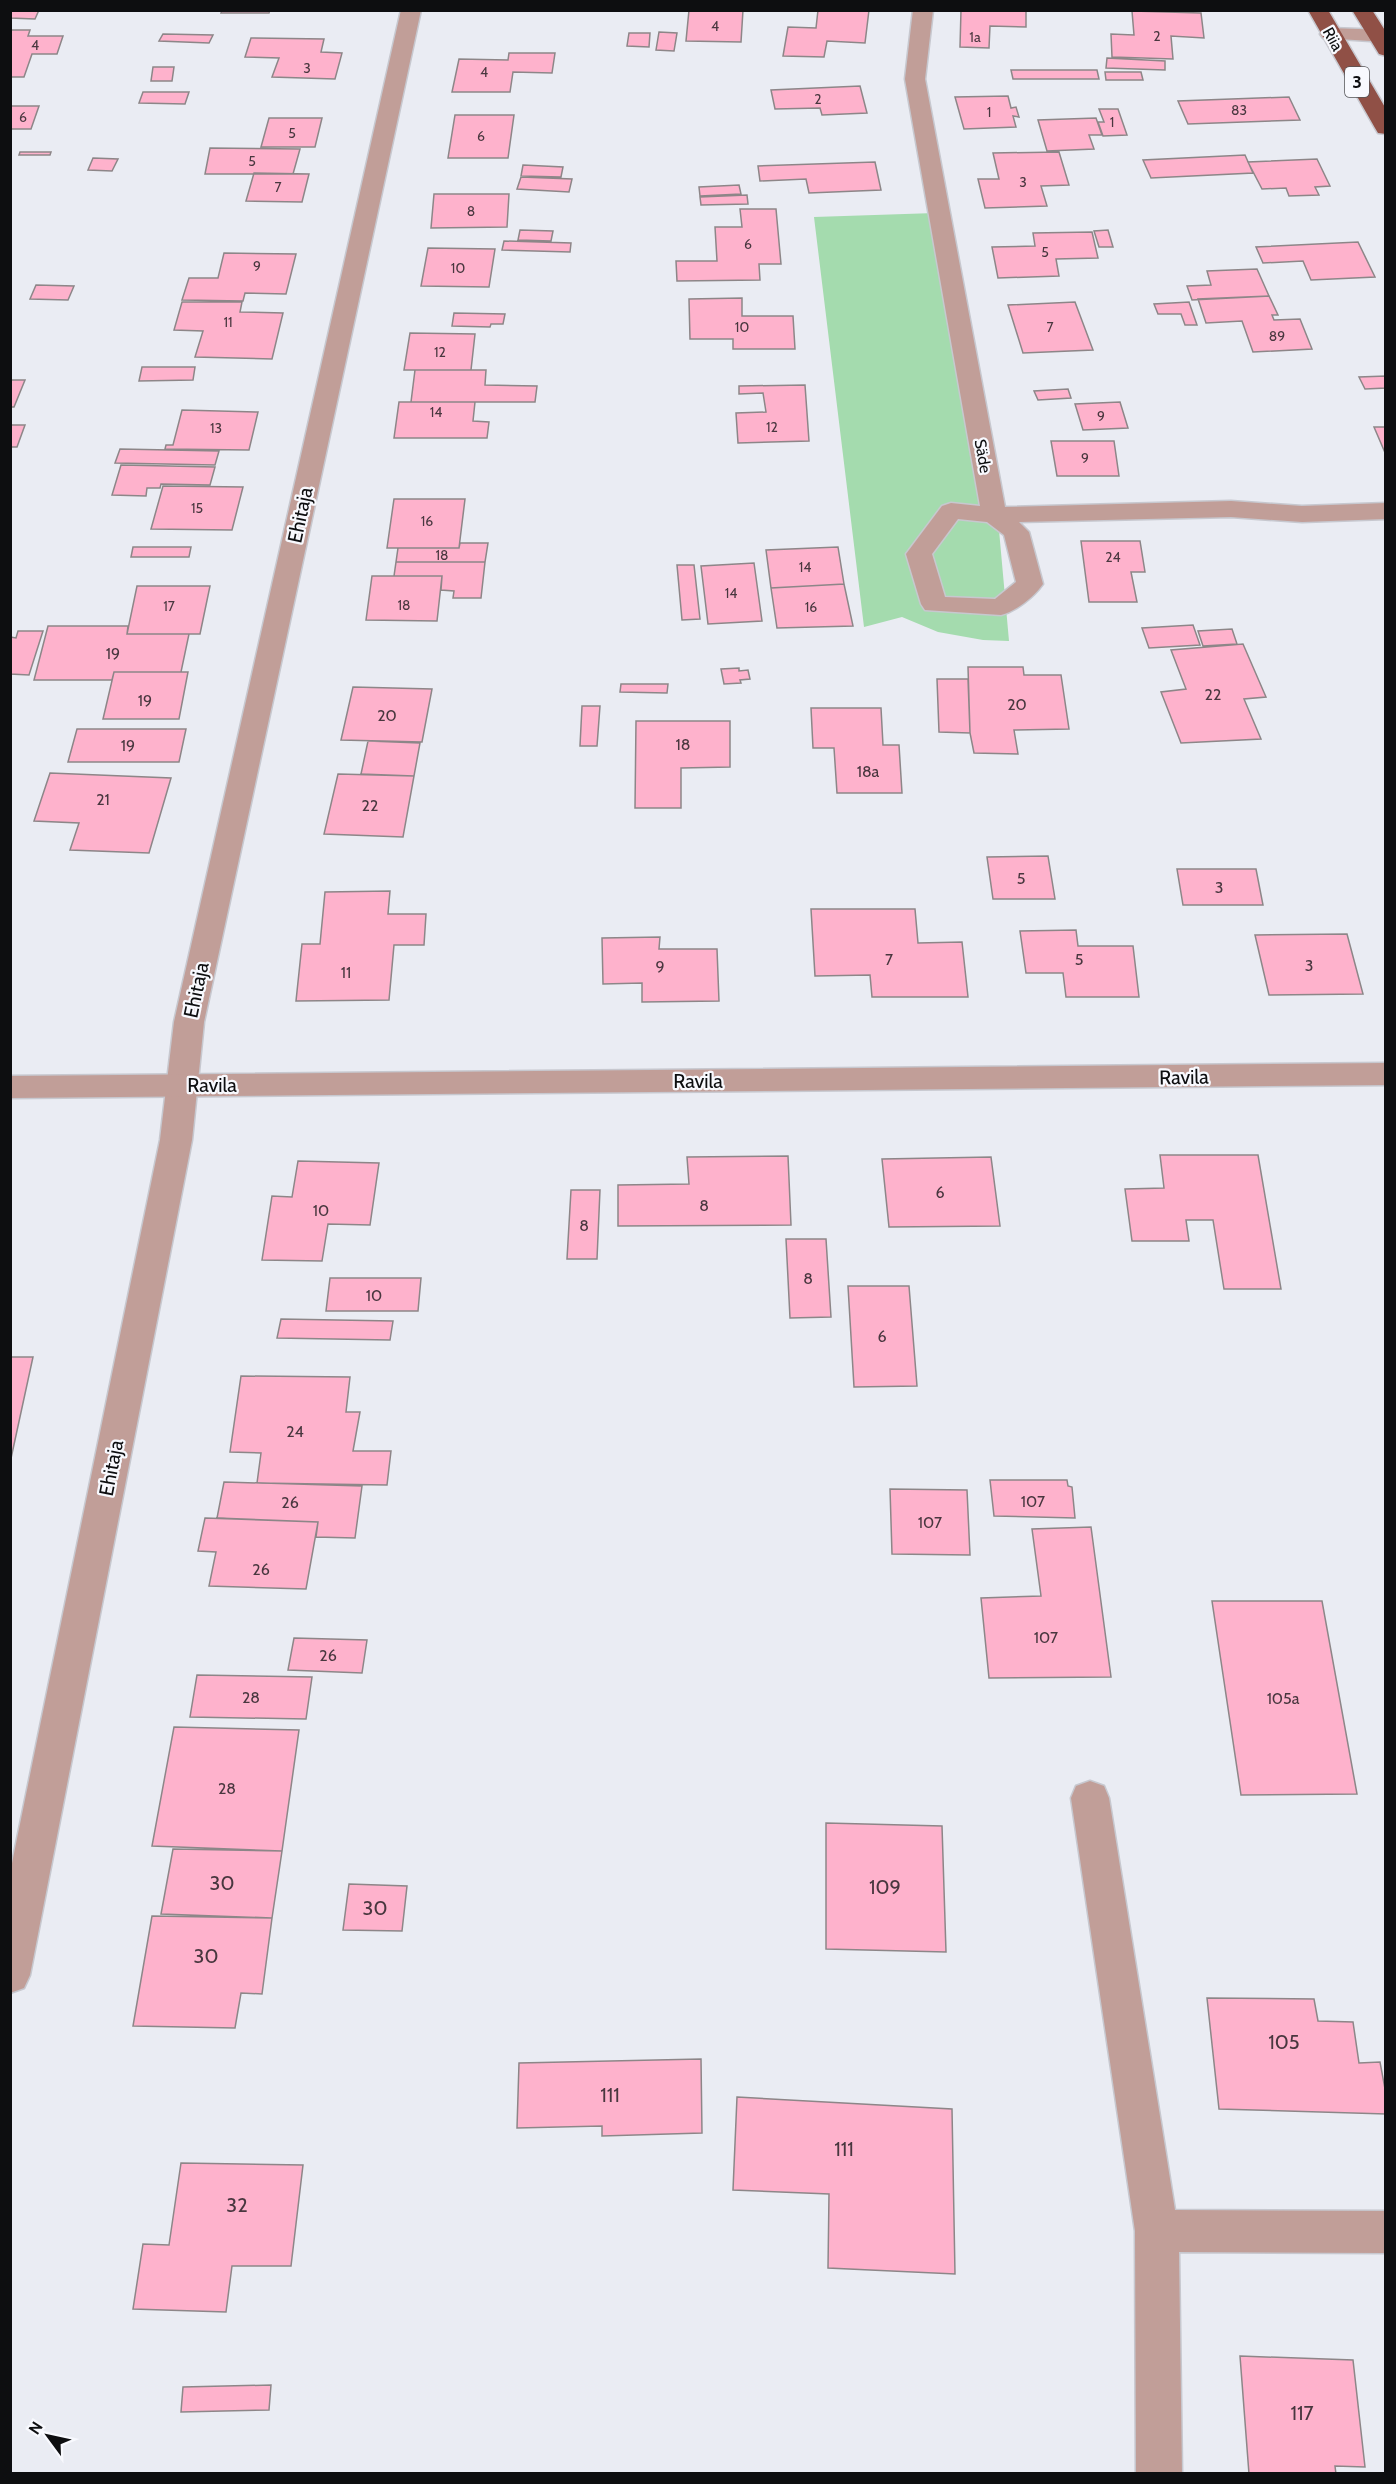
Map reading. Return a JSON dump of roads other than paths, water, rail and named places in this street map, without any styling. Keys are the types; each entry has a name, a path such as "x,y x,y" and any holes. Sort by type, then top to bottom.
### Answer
{"highway":[{"name":"Riia","path":"1318,10 1386,128"},
{"path":"1362,10 1383,41"}],"street":[{"name":"Ehitaja","path":"10,1975 174,1152 189,1022 411,10"},
{"name":"Säde","path":"923,10 915,79 994,515"},
{"path":"1330,34 1383,41"},
{"path":"994,515 1016,532 1030,584 1001,607 934,604 919,555 951,511 994,515 1231,509 1302,514 1386,511"},
{"name":"Ravila","path":"10,1087 1386,1074"},
{"path":"1090,1798 1157,2231 1159,2474"},
{"path":"1157,2231 1386,2232"}]}
